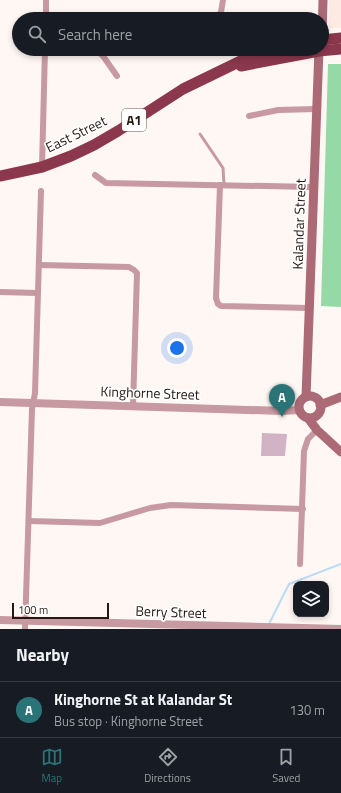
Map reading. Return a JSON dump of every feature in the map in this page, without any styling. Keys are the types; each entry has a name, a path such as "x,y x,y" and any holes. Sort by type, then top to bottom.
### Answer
{"highway":[{"path":"329,39 341,38"},
{"name":"A1","path":"329,50 341,49"},
{"name":"East Street","path":"0,176 42,166 71,156 94,145 183,89 250,56"},
{"name":"East Street","path":"223,70 288,56"}],"main road":[{"path":"316,12 317,0"},
{"path":"323,0 323,12"},
{"name":"Kalandar Street","path":"306,397 319,56"},
{"path":"308,418 314,417 319,413 319,402 313,397 306,397 301,401 299,410 302,415 308,418 317,430 341,452"},
{"path":"320,405 341,397"}],"street":[{"path":"46,0 46,12"},
{"path":"221,12 223,0"},
{"path":"42,166 45,56"},
{"path":"103,56 117,76"},
{"path":"249,116 278,110 316,109"},
{"path":"95,175 106,183 314,187"},
{"path":"222,185 216,298 218,304 221,306 309,308"},
{"path":"25,625 32,409 35,396 41,191"},
{"path":"39,265 129,267 137,273 133,406"},
{"path":"0,292 38,293"},
{"name":"Kinghorne Street","path":"0,402 282,411 299,410"},
{"path":"300,564 306,444 308,439 317,430"},
{"path":"29,521 100,523 150,508 171,505 302,509"},
{"name":"Berry Street","path":"0,620 25,625 341,629"}],"lane":[{"path":"200,134 223,168 222,185"}],"shaded area":[{"path":"329,0 341,0 341,28 329,28"}],"green space":[{"path":"328,64 341,64 341,307 321,306"}],"building":[{"path":"262,433 287,434 285,456 261,456"}],"waterway":[{"path":"269,624 289,584 341,564"}],"place":[{"name":"Kinghorne St at Kalandar St","path":"282,417"}]}
